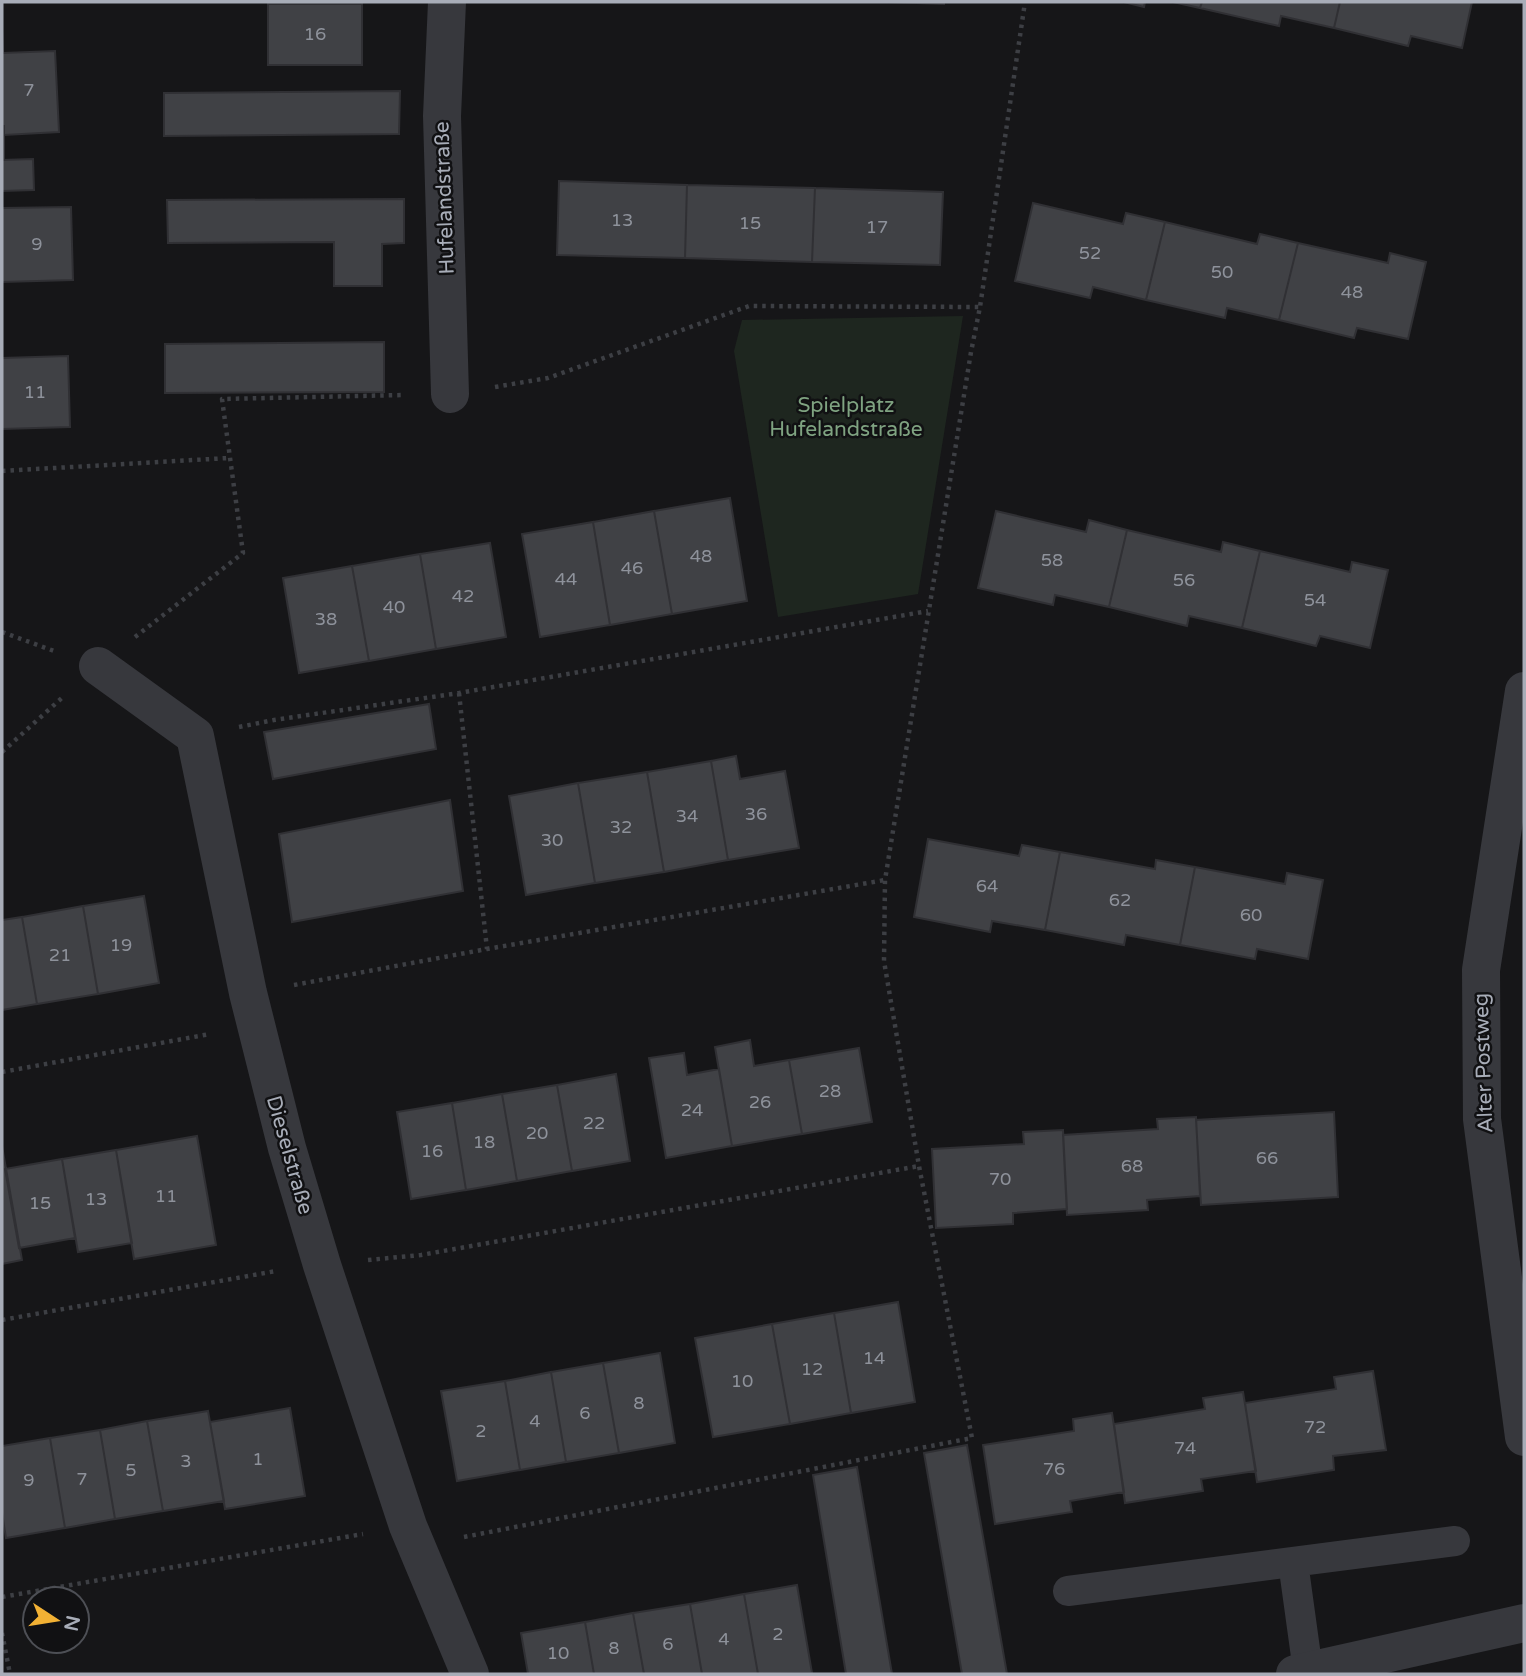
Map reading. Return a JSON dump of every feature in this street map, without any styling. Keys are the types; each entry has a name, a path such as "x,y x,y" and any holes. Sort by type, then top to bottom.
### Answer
{"street":[{"name":"Hufelandstraße","path":"447,2 442,116 450,394"},
{"path":"98,666 195,736"},
{"name":"Alter Postweg","path":"1523,1422 1482,1119 1481,970 1524,691"},
{"name":"Dieselstraße","path":"195,736 252,1009 286,1148 412,1536 470,1674"},
{"path":"1302,1673 1524,1623"}],"lane":[{"path":"1068,1591 1455,1541"},
{"path":"1293,1562 1302,1673"}],"path":[{"path":"2,1597 412,1536 972,1438 919,1166 884,961 886,880 980,307 1025,2"},
{"path":"2,471 229,458"},
{"path":"195,736 274,720 459,693 929,611"},
{"path":"2,632 98,666 2,752"},
{"path":"459,693 487,949"},
{"path":"2,1072 487,949 886,880"},
{"path":"2,1320 287,1269 421,1255 919,1166"},
{"path":"2,1633 10,1674"}],"green space":[{"name":"Spielplatz Hufelandstraße","path":"963,316 918,594 778,617 734,351 742,320"}],"building":[{"path":"362,2 362,4 268,4"},
{"path":"888,2 944,2 944,4"},
{"path":"1124,2 1145,2 1144,7"},
{"path":"1173,2 1202,2 1200,8"},
{"path":"1202,2 1340,2 1334,28 1281,16 1279,26 1200,8"},
{"path":"1340,2 1472,2 1462,48 1411,36 1408,46 1334,28"},
{"path":"268,4 362,4 362,65 268,65"},
{"path":"2,29 3,53 55,51 59,132 4,135"},
{"path":"400,91 399,134 164,136 164,93"},
{"path":"4,126 4,160 2,160"},
{"path":"33,159 34,190 2,191 2,160"},
{"path":"559,181 687,185 685,258 557,255"},
{"path":"687,185 815,188 812,262 685,258"},
{"path":"815,188 943,192 940,265 812,262"},
{"path":"404,199 404,243 382,244 382,286 334,286 334,242 168,243 167,200"},
{"path":"1033,203 1123,224 1126,213 1165,222 1146,300 1093,287 1090,298 1015,281"},
{"path":"71,207 73,280 2,282 2,208"},
{"path":"1165,222 1257,244 1260,234 1298,243 1279,320 1227,308 1225,318 1146,300"},
{"path":"1298,243 1388,263 1390,253 1426,262 1408,339 1357,328 1354,338 1279,320"},
{"path":"384,342 384,392 165,393 165,344"},
{"path":"68,356 70,427 2,429 2,358"},
{"path":"730,498 747,601 672,614 654,511"},
{"path":"654,511 672,614 610,625 593,522"},
{"path":"996,511 1086,532 1089,520 1127,530 1109,607 1055,595 1053,605 978,588"},
{"path":"593,522 610,625 540,637 522,534"},
{"path":"1127,530 1221,552 1223,542 1260,551 1242,628 1189,616 1187,626 1109,607"},
{"path":"490,543 506,637 436,649 420,554"},
{"path":"1260,551 1350,572 1352,562 1388,570 1370,648 1320,636 1316,646 1242,628"},
{"path":"420,554 436,649 369,661 352,566"},
{"path":"352,566 369,661 299,673 283,578"},
{"path":"429,704 436,749 273,779 264,732"},
{"path":"736,756 740,779 785,771 799,848 728,860 711,761"},
{"path":"711,761 728,860 664,872 647,772"},
{"path":"647,772 664,872 595,883 578,783"},
{"path":"578,783 595,883 526,895 509,796"},
{"path":"450,800 463,891 292,922 279,834"},
{"path":"928,839 1019,856 1022,845 1060,852 1045,930 992,921 990,932 914,917"},
{"path":"1060,852 1155,869 1156,860 1195,867 1180,945 1126,935 1124,945 1045,930"},
{"path":"1195,867 1285,884 1287,873 1323,880 1308,959 1257,949 1255,959 1180,945"},
{"path":"144,896 159,983 98,994 83,906"},
{"path":"83,906 98,994 37,1004 22,917"},
{"path":"22,917 37,1004 2,1010 2,920"},
{"path":"750,1040 754,1066 789,1060 802,1134 732,1146 715,1047"},
{"path":"859,1048 872,1122 802,1134 789,1060"},
{"path":"684,1053 687,1075 719,1069 732,1146 666,1158 649,1058"},
{"path":"616,1074 630,1161 572,1171 557,1085"},
{"path":"557,1085 572,1171 517,1181 502,1094"},
{"path":"502,1094 517,1181 466,1190 452,1103"},
{"path":"452,1103 466,1190 411,1199 397,1112"},
{"path":"1334,1112 1338,1197 1201,1205 1196,1120"},
{"path":"1196,1117 1200,1196 1147,1200 1148,1210 1067,1215 1063,1135 1158,1129 1157,1119"},
{"path":"1063,1130 1067,1209 1013,1213 1013,1224 936,1228 932,1149 1024,1144 1023,1132"},
{"path":"197,1136 216,1245 134,1259 116,1150"},
{"path":"2,1146 22,1260 2,1264"},
{"path":"116,1150 132,1243 78,1252 62,1159"},
{"path":"62,1159 75,1238 19,1248 5,1169"},
{"path":"898,1302 915,1402 851,1413 834,1313"},
{"path":"834,1313 851,1413 790,1424 772,1324"},
{"path":"772,1324 790,1424 713,1437 695,1338"},
{"path":"660,1353 675,1443 619,1453 603,1363"},
{"path":"603,1363 619,1453 566,1462 551,1372"},
{"path":"1373,1371 1386,1450 1333,1456 1334,1470 1257,1482 1245,1403 1336,1389 1334,1377"},
{"path":"551,1372 566,1462 520,1470 505,1381"},
{"path":"505,1381 520,1470 457,1481 441,1391"},
{"path":"1243,1392 1256,1471 1201,1479 1203,1491 1125,1503 1114,1424 1205,1409 1203,1398"},
{"path":"290,1408 305,1496 225,1509 210,1422"},
{"path":"208,1411 224,1501 163,1511 147,1421"},
{"path":"1112,1413 1124,1492 1070,1501 1072,1512 995,1524 983,1445 1074,1431 1073,1419"},
{"path":"147,1421 163,1511 115,1519 100,1430"},
{"path":"100,1430 115,1519 65,1528 50,1438"},
{"path":"50,1438 65,1528 6,1538 2,1513 2,1446"},
{"path":"967,1445 1007,1674 962,1674 924,1453"},
{"path":"857,1467 892,1674 846,1674 813,1475"},
{"path":"797,1585 812,1673 758,1674 744,1594"},
{"path":"744,1594 758,1674 702,1674 690,1604"},
{"path":"690,1604 702,1674 644,1674 633,1613"},
{"path":"633,1613 644,1674 594,1674 585,1622"},
{"path":"585,1622 594,1674 528,1674 521,1633"}]}
